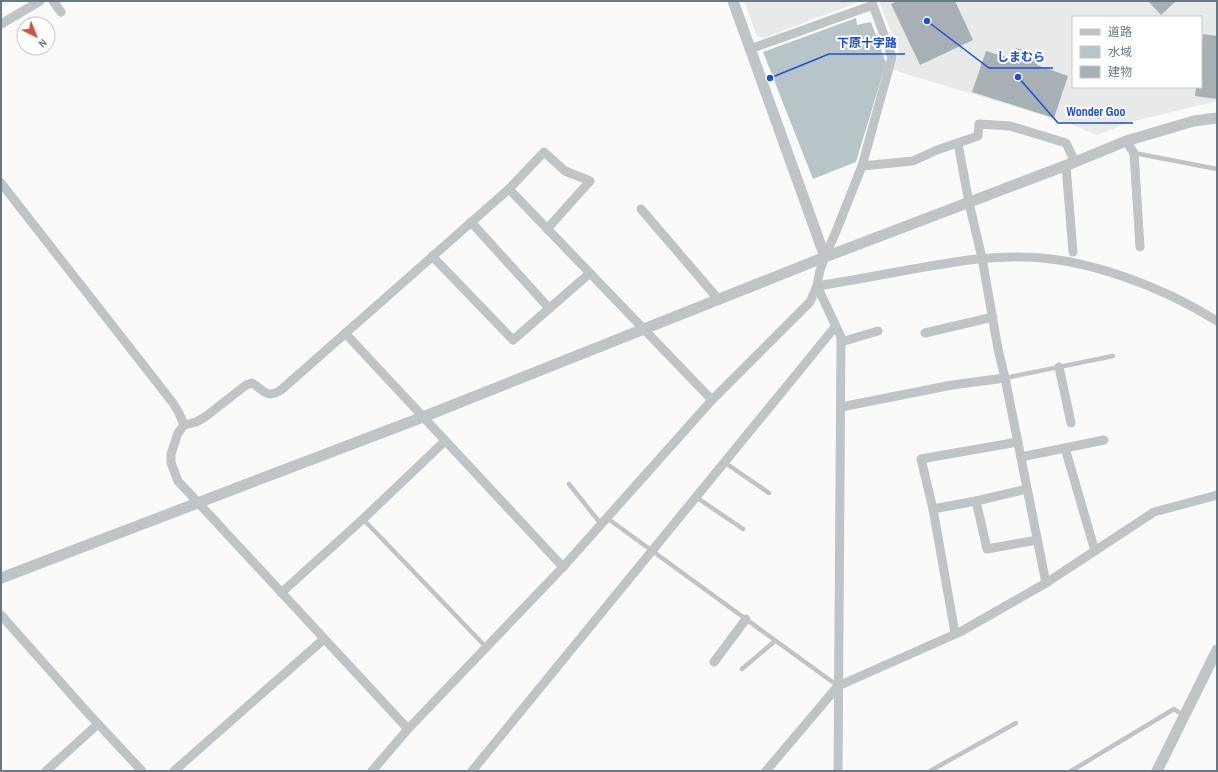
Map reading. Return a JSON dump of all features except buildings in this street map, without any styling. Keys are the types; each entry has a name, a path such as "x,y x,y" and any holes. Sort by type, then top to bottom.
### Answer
{"street":[{"path":"1,24 40,1"},
{"path":"53,1 61,12"},
{"path":"733,1 825,257"},
{"path":"372,771 408,729 563,567 712,400 810,302 818,286 820,270 862,166 892,57 873,5 750,49"},
{"path":"1,578 423,417 825,257 969,203 1126,141 1194,121 1217,118"},
{"path":"862,166 913,161 936,150 978,136 979,124 1010,126 1066,143 1070,164 1073,252"},
{"path":"1126,141 1134,153 1140,247"},
{"path":"958,143 1046,583"},
{"path":"408,729 178,481 171,462 172,454 178,433 184,425 196,422 205,417 246,384 252,383 266,394 273,394 277,392 509,189 544,152 565,171 590,181 547,229"},
{"path":"1,183 172,403 179,413 184,425"},
{"path":"509,189 712,400"},
{"path":"641,209 719,300"},
{"path":"471,222 549,308"},
{"path":"432,256 513,340 590,273"},
{"path":"818,286 954,261 1021,256 1053,259 1091,267 1136,281 1177,298 1217,321"},
{"path":"818,286 835,327 841,337 838,771"},
{"path":"925,333 993,317"},
{"path":"472,771 835,327"},
{"path":"841,342 878,331"},
{"path":"345,333 563,567"},
{"path":"1059,367 1071,423"},
{"path":"841,407 952,386 1005,378"},
{"path":"1021,457 1104,440"},
{"path":"281,593 364,519 445,441"},
{"path":"956,633 933,509 921,460 1018,442"},
{"path":"1066,448 1095,551"},
{"path":"933,509 1027,489"},
{"path":"766,771 838,686 956,633 1046,583 1154,512 1217,495"},
{"path":"976,501 987,549 1037,540"},
{"path":"1,615 142,771"},
{"path":"714,662 746,619"},
{"path":"174,771 324,639"},
{"path":"1157,771 1217,650"},
{"path":"46,771 98,724"}],"lane":[{"path":"1134,153 1217,169"},
{"path":"1005,378 1113,356"},
{"path":"724,462 769,493"},
{"path":"569,484 604,521 652,551 838,686"},
{"path":"696,497 743,529"},
{"path":"364,519 486,647"},
{"path":"742,669 776,641"},
{"path":"1071,771 1174,709 1184,716"},
{"path":"930,771 1016,723"}],"shaded area":[{"path":"744,1 861,1 764,38 757,36"},
{"path":"879,1 1217,1 1217,101 1130,122 1097,135 1068,123 893,70 899,53"}],"water":[{"path":"856,18 857,25 871,22 886,63 856,162 813,179 763,52"}],"place":[{"name":"しまむら","path":"927,21"},
{"name":"Wonder Goo","path":"1018,77"},
{"name":"下原十字路","path":"770,78"}]}
